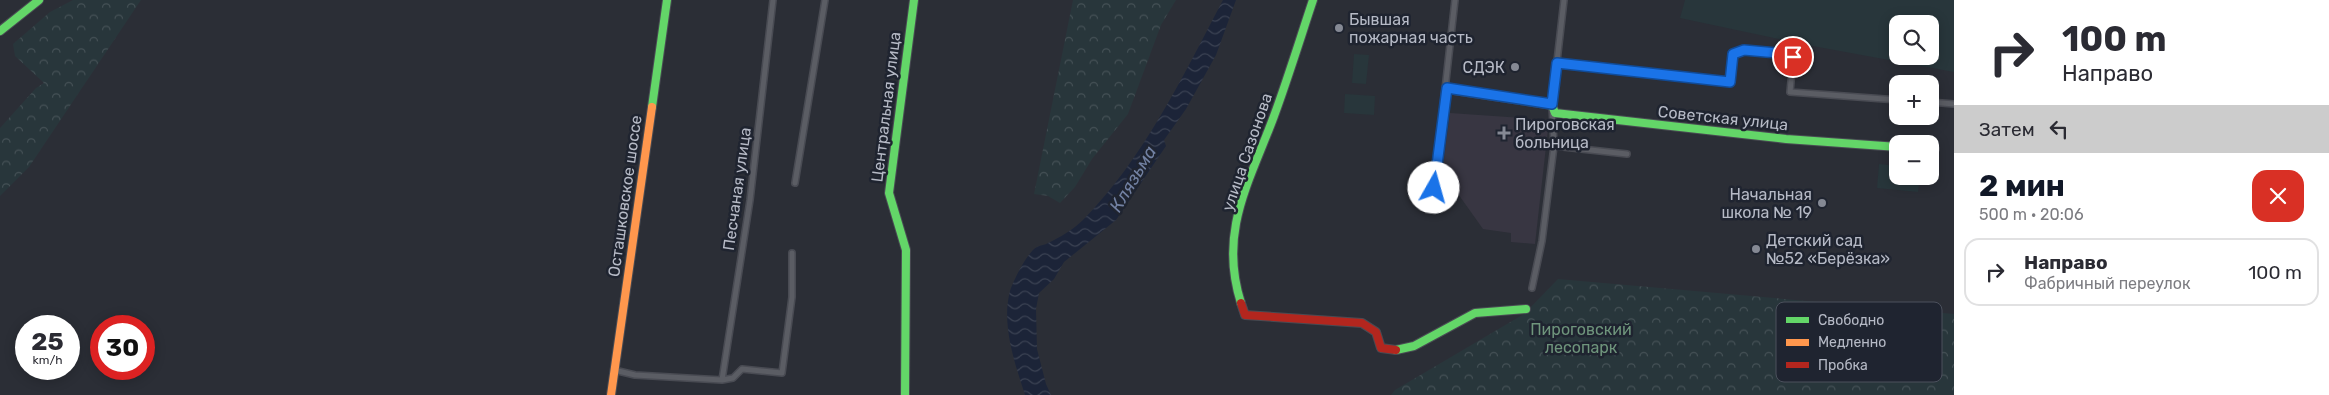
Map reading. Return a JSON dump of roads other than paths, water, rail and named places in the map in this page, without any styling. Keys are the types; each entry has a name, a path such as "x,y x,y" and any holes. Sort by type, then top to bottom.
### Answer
{"street":[{"path":"0,31 39,0"},
{"name":"Осташковское шоссе","path":"611,395 667,0"},
{"name":"Песчаная улица","path":"722,380 750,200 773,0"},
{"path":"795,183 825,0"},
{"name":"Центральная улица","path":"905,395 906,250 889,193 914,0"},
{"name":"улица Сазонова","path":"1313,0 1280,101 1253,169 1239,216 1232,250 1233,280 1245,315 1362,323 1376,332 1381,348 1389,351 1403,350 1470,314 1512,312 1526,309"},
{"path":"1434,188 1447,88 1455,0"},
{"path":"1532,288 1542,242 1554,146 1552,104 1564,0"},
{"path":"1557,63 1730,82 1733,54 1744,50 1789,54 1793,60 1790,92 1889,99"},
{"path":"1447,88 1552,104"},
{"path":"1939,103 1954,104"},
{"name":"Советская улица","path":"1552,104 1555,113 1776,138 1889,146"},
{"path":"1554,146 1627,154"},
{"path":"614,370 634,375 722,380 733,378 742,369 782,373 792,297 792,252"}],"water":[{"name":"Клязьма","path":"1223,0 1236,0 1216,55 1186,109 1164,140 1166,146 1116,220 1064,262 1054,279 1039,293 1036,309 1037,349 1046,384 1051,395 1025,395 1010,344 1007,317 1010,291 1017,274 1033,250 1062,236 1083,220 1125,170 1161,115"}],"place":[{"name":"Бывшая пожарная часть","path":"1339,28"},
{"name":"СДЭК","path":"1515,67"},
{"name":"Пироговская больница","path":"1504,133"},
{"name":"Начальная школа № 19","path":"1822,203"},
{"name":"Детский сад №52 «Берёзка»","path":"1756,249"}],"park label":[{"name":"Пироговский лесопарк","path":"1581,338"}]}
